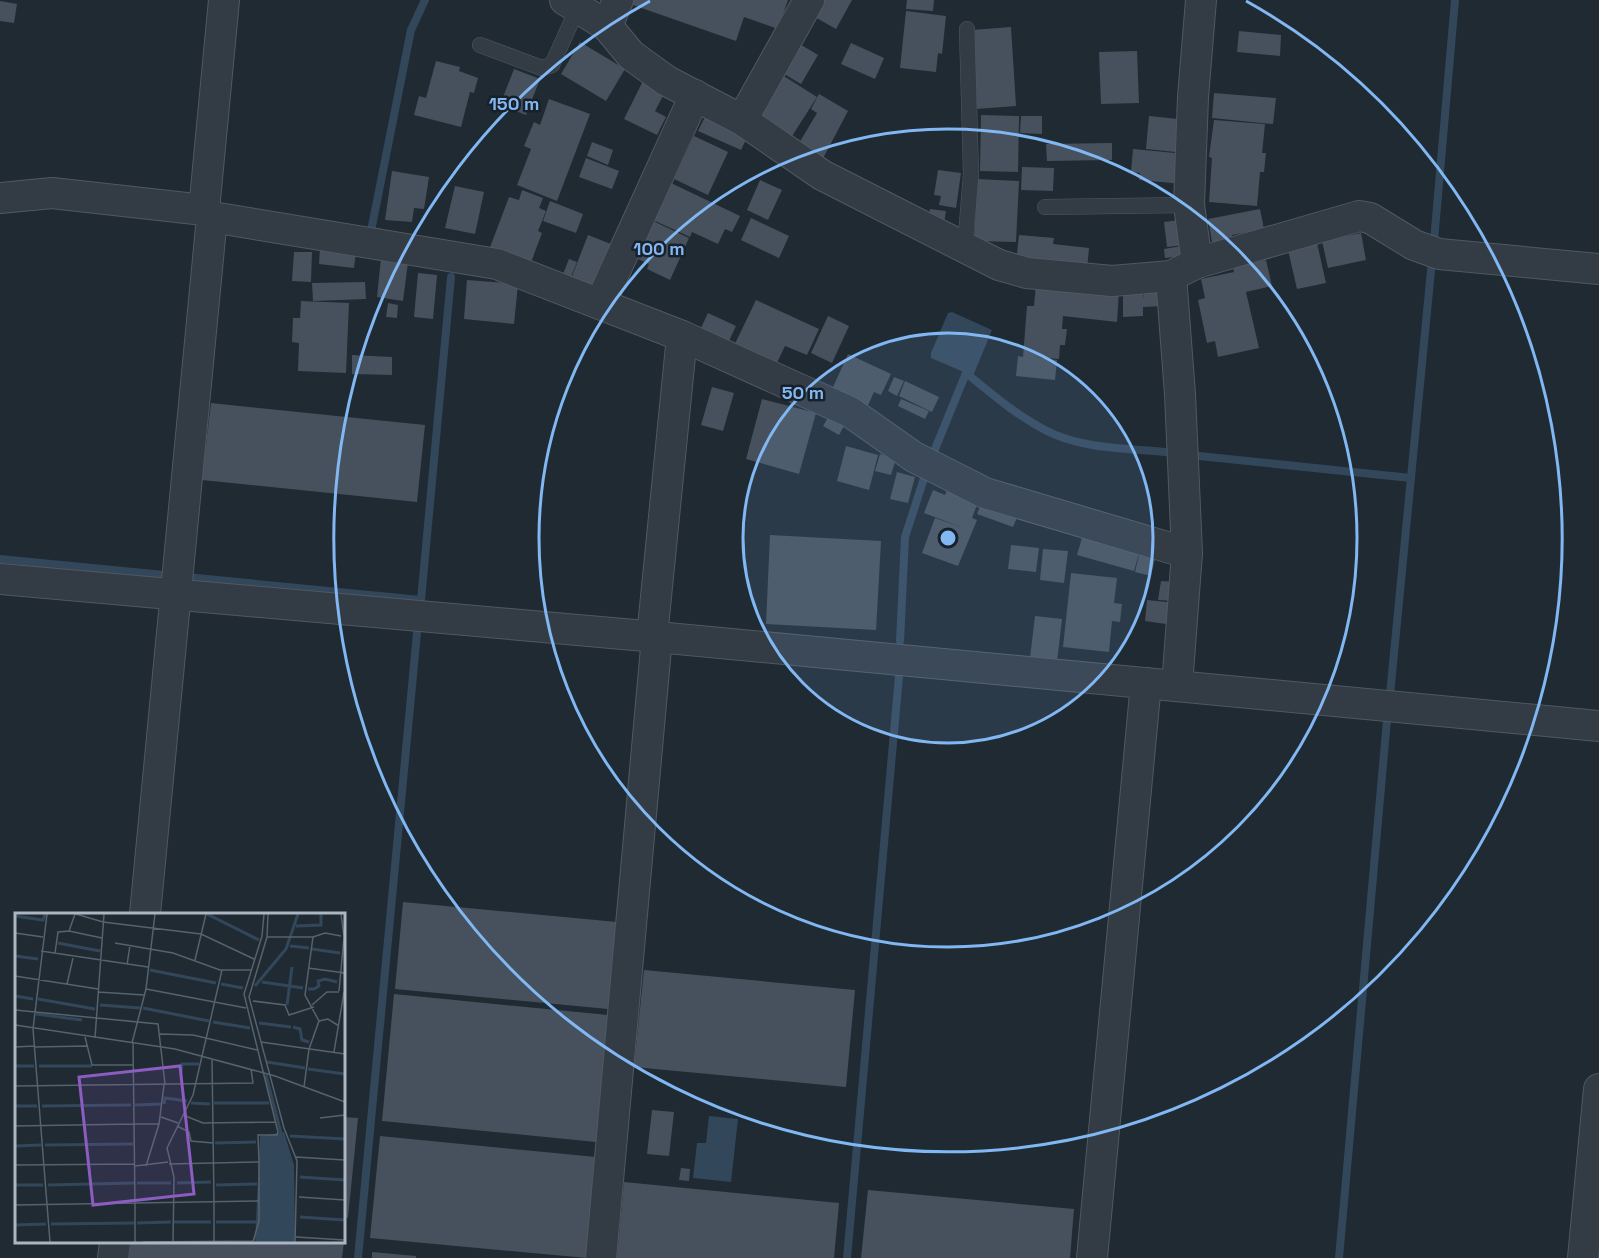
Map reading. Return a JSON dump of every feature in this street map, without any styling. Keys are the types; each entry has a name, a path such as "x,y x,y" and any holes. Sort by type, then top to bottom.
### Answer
{"street":[{"path":"146,913 176,594 224,0"},
{"path":"742,120 809,0"},
{"path":"1177,686 1187,554 1180,394 1184,270 1201,0"},
{"path":"572,4 613,13 631,55 667,81 742,120 822,175 999,265 1027,273 1112,281 1184,270 1359,216 1370,218 1414,245 1439,254 1599,269"},
{"path":"601,302 695,95"},
{"path":"0,198 52,193 208,213 497,264 601,302 850,412 914,457 985,493 1187,554"},
{"path":"601,1258 682,336"},
{"path":"0,579 654,637 1599,726"},
{"path":"1092,1258 1146,683"},
{"path":"1583,1258 1599,1089"},
{"path":"113,1258 115,1243"}],"lane":[{"path":"480,45 542,68 552,65 572,4"},
{"path":"965,248 970,174 967,29"},
{"path":"1045,207 1189,205"}],"water":[{"path":"952,312 992,330 973,376 931,358 948,313"},
{"path":"709,1116 738,1119 731,1182 693,1178 697,1143 706,1143"}],"building":[{"path":"631,0 788,0 778,29 744,17 736,41 630,4"},
{"path":"822,0 852,0 836,29 813,16"},
{"path":"907,0 934,0 933,11 906,9"},
{"path":"0,1 17,4 14,23 0,21"},
{"path":"906,11 946,16 942,54 938,53 936,72 900,68"},
{"path":"1011,27 1016,106 976,109 972,30"},
{"path":"1239,31 1281,35 1280,56 1237,52"},
{"path":"580,42 625,69 606,101 561,74"},
{"path":"798,43 818,55 801,84 781,72"},
{"path":"851,43 884,58 875,79 841,64"},
{"path":"1137,51 1139,103 1101,104 1099,52"},
{"path":"436,61 460,67 459,71 478,78 474,93 470,92 461,127 414,115 419,96 426,98"},
{"path":"514,69 540,79 526,115 500,105"},
{"path":"779,73 817,97 787,144 750,120"},
{"path":"643,81 665,92 655,111 666,117 657,135 624,119"},
{"path":"1214,93 1276,98 1273,124 1212,118"},
{"path":"819,94 848,111 820,164 795,150 817,113 811,109"},
{"path":"549,99 590,114 557,201 517,185 531,149 524,146 534,122 540,125"},
{"path":"708,111 750,131 741,150 698,131"},
{"path":"981,115 1019,116 1018,172 980,171"},
{"path":"1021,116 1042,116 1042,134 1020,133"},
{"path":"1149,116 1188,120 1185,153 1146,149"},
{"path":"1214,120 1265,124 1262,153 1266,153 1264,172 1260,172 1257,206 1209,202 1212,158 1209,157"},
{"path":"694,136 728,152 708,195 674,179"},
{"path":"592,142 613,150 608,165 587,156"},
{"path":"1112,143 1112,160 1047,161 1046,144"},
{"path":"1133,149 1186,154 1183,184 1139,180 1140,173 1131,172"},
{"path":"586,158 619,171 612,189 579,177"},
{"path":"1022,167 1054,168 1053,191 1021,190"},
{"path":"938,170 961,173 956,208 939,205 941,196 934,195"},
{"path":"392,171 429,177 424,209 414,208 412,222 385,220"},
{"path":"977,179 1019,181 1016,242 974,241"},
{"path":"760,180 782,190 768,220 747,210"},
{"path":"671,183 740,216 732,232 725,229 718,244 692,232 690,237 653,220"},
{"path":"455,186 484,192 475,234 445,228"},
{"path":"522,190 543,198 539,208 546,211 538,231 542,233 530,265 489,250 509,197 519,200"},
{"path":"550,201 583,214 576,233 543,221"},
{"path":"930,209 946,211 944,223 928,220"},
{"path":"1260,209 1264,229 1232,235 1233,244 1213,248 1208,219"},
{"path":"751,218 789,236 779,258 741,240"},
{"path":"1180,220 1184,245 1167,247 1164,222"},
{"path":"653,221 689,238 670,280 647,269 649,264 636,258"},
{"path":"1361,233 1366,260 1328,268 1322,241"},
{"path":"588,235 611,244 594,288 571,279"},
{"path":"1019,235 1054,238 1053,244 1089,248 1087,269 1016,263"},
{"path":"1317,243 1326,283 1297,289 1288,250"},
{"path":"1182,246 1183,256 1165,258 1164,249"},
{"path":"320,248 356,252 354,268 319,264"},
{"path":"294,252 312,252 311,282 292,281"},
{"path":"381,258 408,262 403,301 377,297"},
{"path":"569,259 577,262 571,277 563,274"},
{"path":"1266,260 1272,286 1246,292 1259,348 1218,357 1215,341 1207,343 1198,300 1205,298 1201,279 1234,272 1233,267"},
{"path":"418,273 437,275 433,319 414,317"},
{"path":"467,280 518,284 514,324 464,319"},
{"path":"365,282 366,299 313,301 312,283"},
{"path":"1036,284 1119,291 1117,322 1063,316 1062,329 1067,329 1065,345 1060,345 1059,359 1034,357 1057,360 1055,380 1016,376 1018,356 1023,357 1027,306 1034,306"},
{"path":"1162,289 1163,306 1143,307 1143,316 1123,317 1123,290 1143,290 1144,299 1144,290"},
{"path":"756,300 819,329 807,355 785,346 774,369 732,350"},
{"path":"301,301 349,303 346,373 298,371 299,343 292,342 293,318 300,318"},
{"path":"388,303 398,305 397,318 386,317"},
{"path":"708,313 736,326 728,343 700,330"},
{"path":"828,316 849,326 832,363 811,353"},
{"path":"848,354 891,374 881,395 874,392 865,412 829,396"},
{"path":"352,355 392,357 392,375 352,374"},
{"path":"894,377 904,381 897,396 888,391"},
{"path":"905,381 939,397 932,412 899,396"},
{"path":"712,387 734,393 723,431 701,425"},
{"path":"762,399 816,413 799,474 746,459"},
{"path":"901,399 929,411 925,419 898,406"},
{"path":"211,403 425,425 417,502 202,480"},
{"path":"829,416 844,426 839,435 823,426"},
{"path":"846,446 878,455 869,490 837,481"},
{"path":"880,454 896,459 891,475 875,471"},
{"path":"897,472 915,477 908,503 890,499"},
{"path":"933,490 945,495 947,490 978,502 972,518 977,520 958,566 922,553 935,518 964,528 924,513"},
{"path":"983,499 1019,513 1013,527 977,514"},
{"path":"1083,534 1140,550 1134,571 1077,555"},
{"path":"770,535 881,541 876,630 766,624"},
{"path":"1011,545 1039,548 1036,572 1008,569"},
{"path":"1043,549 1068,551 1064,583 1040,580"},
{"path":"1140,551 1156,555 1151,576 1135,572"},
{"path":"1071,573 1117,578 1114,603 1122,604 1120,622 1112,621 1109,652 1063,647"},
{"path":"1161,581 1177,582 1175,601 1158,600"},
{"path":"1147,600 1176,603 1173,625 1145,621"},
{"path":"1035,616 1062,619 1057,662 1030,658"},
{"path":"403,902 617,922 608,1009 395,989"},
{"path":"644,970 855,990 846,1087 634,1067"},
{"path":"394,994 608,1015 596,1142 382,1121"},
{"path":"652,1110 674,1112 669,1156 647,1154"},
{"path":"345,1117 358,1118 348,1218 345,1217"},
{"path":"380,1136 596,1157 587,1258 370,1238"},
{"path":"681,1168 690,1169 689,1181 679,1180"},
{"path":"624,1182 839,1203 834,1258 617,1258"},
{"path":"868,1190 1074,1209 1070,1258 861,1258"},
{"path":"131,1243 344,1243 342,1258 129,1258"},
{"path":"372,1252 416,1256 416,1258 372,1258"}],"waterway":[{"path":"379,232 371,231 411,30 425,0"},
{"path":"1434,241 1455,0"},
{"path":"1390,695 1432,260"},
{"path":"186,577 421,600 451,277"},
{"path":"931,459 966,373 1024,418 1059,437 1091,445 1173,453"},
{"path":"1189,455 1411,478"},
{"path":"900,641 905,537 926,472"},
{"path":"0,559 164,575"},
{"path":"358,1258 417,633"},
{"path":"847,1258 899,676"},
{"path":"1339,1258 1387,720"}]}
